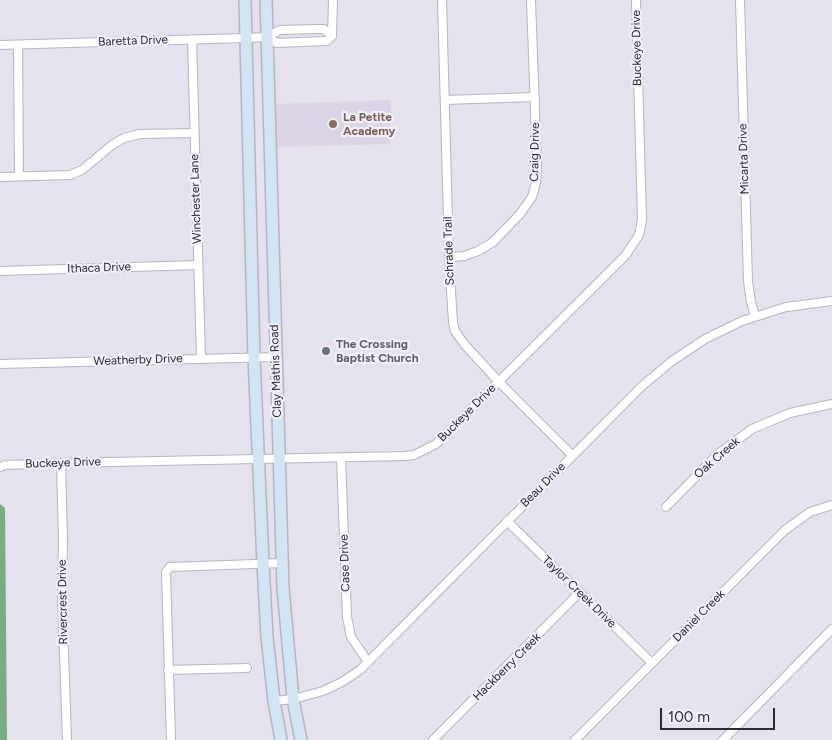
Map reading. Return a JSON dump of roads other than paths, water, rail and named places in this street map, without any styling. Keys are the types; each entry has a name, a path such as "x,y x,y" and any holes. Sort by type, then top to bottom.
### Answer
{"main road":[{"name":"Clay Mathis Road","path":"245,0 254,357 263,563 267,637 274,701 281,740"},
{"name":"Clay Mathis Road","path":"266,0 278,458 285,614 293,699 301,740"},
{"path":"248,139 270,138"}],"street":[{"path":"332,36 333,0"},
{"name":"Schrade Trail","path":"442,0 451,315 455,331 465,345 499,382 572,455"},
{"name":"Craig Drive","path":"449,257 464,256 478,251 493,242 520,214 532,197 536,183 537,166 531,0"},
{"name":"Buckeye Drive","path":"0,467 5,465 61,463 406,456 428,449 445,437 625,256 639,235 642,220 636,0"},
{"name":"Micarta Drive","path":"740,0 748,281 755,316"},
{"name":"Baretta Drive","path":"0,45 267,37 280,30 324,30 332,36 327,41 277,43 267,37"},
{"path":"301,30 302,42"},
{"name":"Winchester Lane","path":"192,39 201,358"},
{"path":"18,45 19,176"},
{"path":"445,100 535,98"},
{"path":"0,177 70,175 82,170 112,145 124,138 140,134 194,133"},
{"name":"Ithaca Drive","path":"0,271 198,264"},
{"name":"Beau Drive","path":"274,701 293,699 334,687 360,670 572,455 642,386 672,361 718,332 755,316 799,305 832,302"},
{"name":"Weatherby Drive","path":"0,364 276,357"},
{"name":"Oak Creek","path":"666,507 718,454 752,430 796,411 832,404"},
{"name":"Case Drive","path":"340,458 347,617 352,637 368,662"},
{"name":"Rivercrest Drive","path":"61,463 62,596 67,740"},
{"name":"Daniel Creek","path":"575,740 785,530 810,512 832,505"},
{"name":"Taylor Creek Drive","path":"507,521 652,663"},
{"path":"170,740 166,572 170,567 283,563"},
{"name":"Hackberry Creek","path":"433,740 580,593"},
{"path":"723,740 832,629"},
{"path":"168,670 247,668"}],"place":[{"name":"La Petite Academy","path":"333,124"},
{"name":"The Crossing Baptist Church","path":"326,351"}]}
